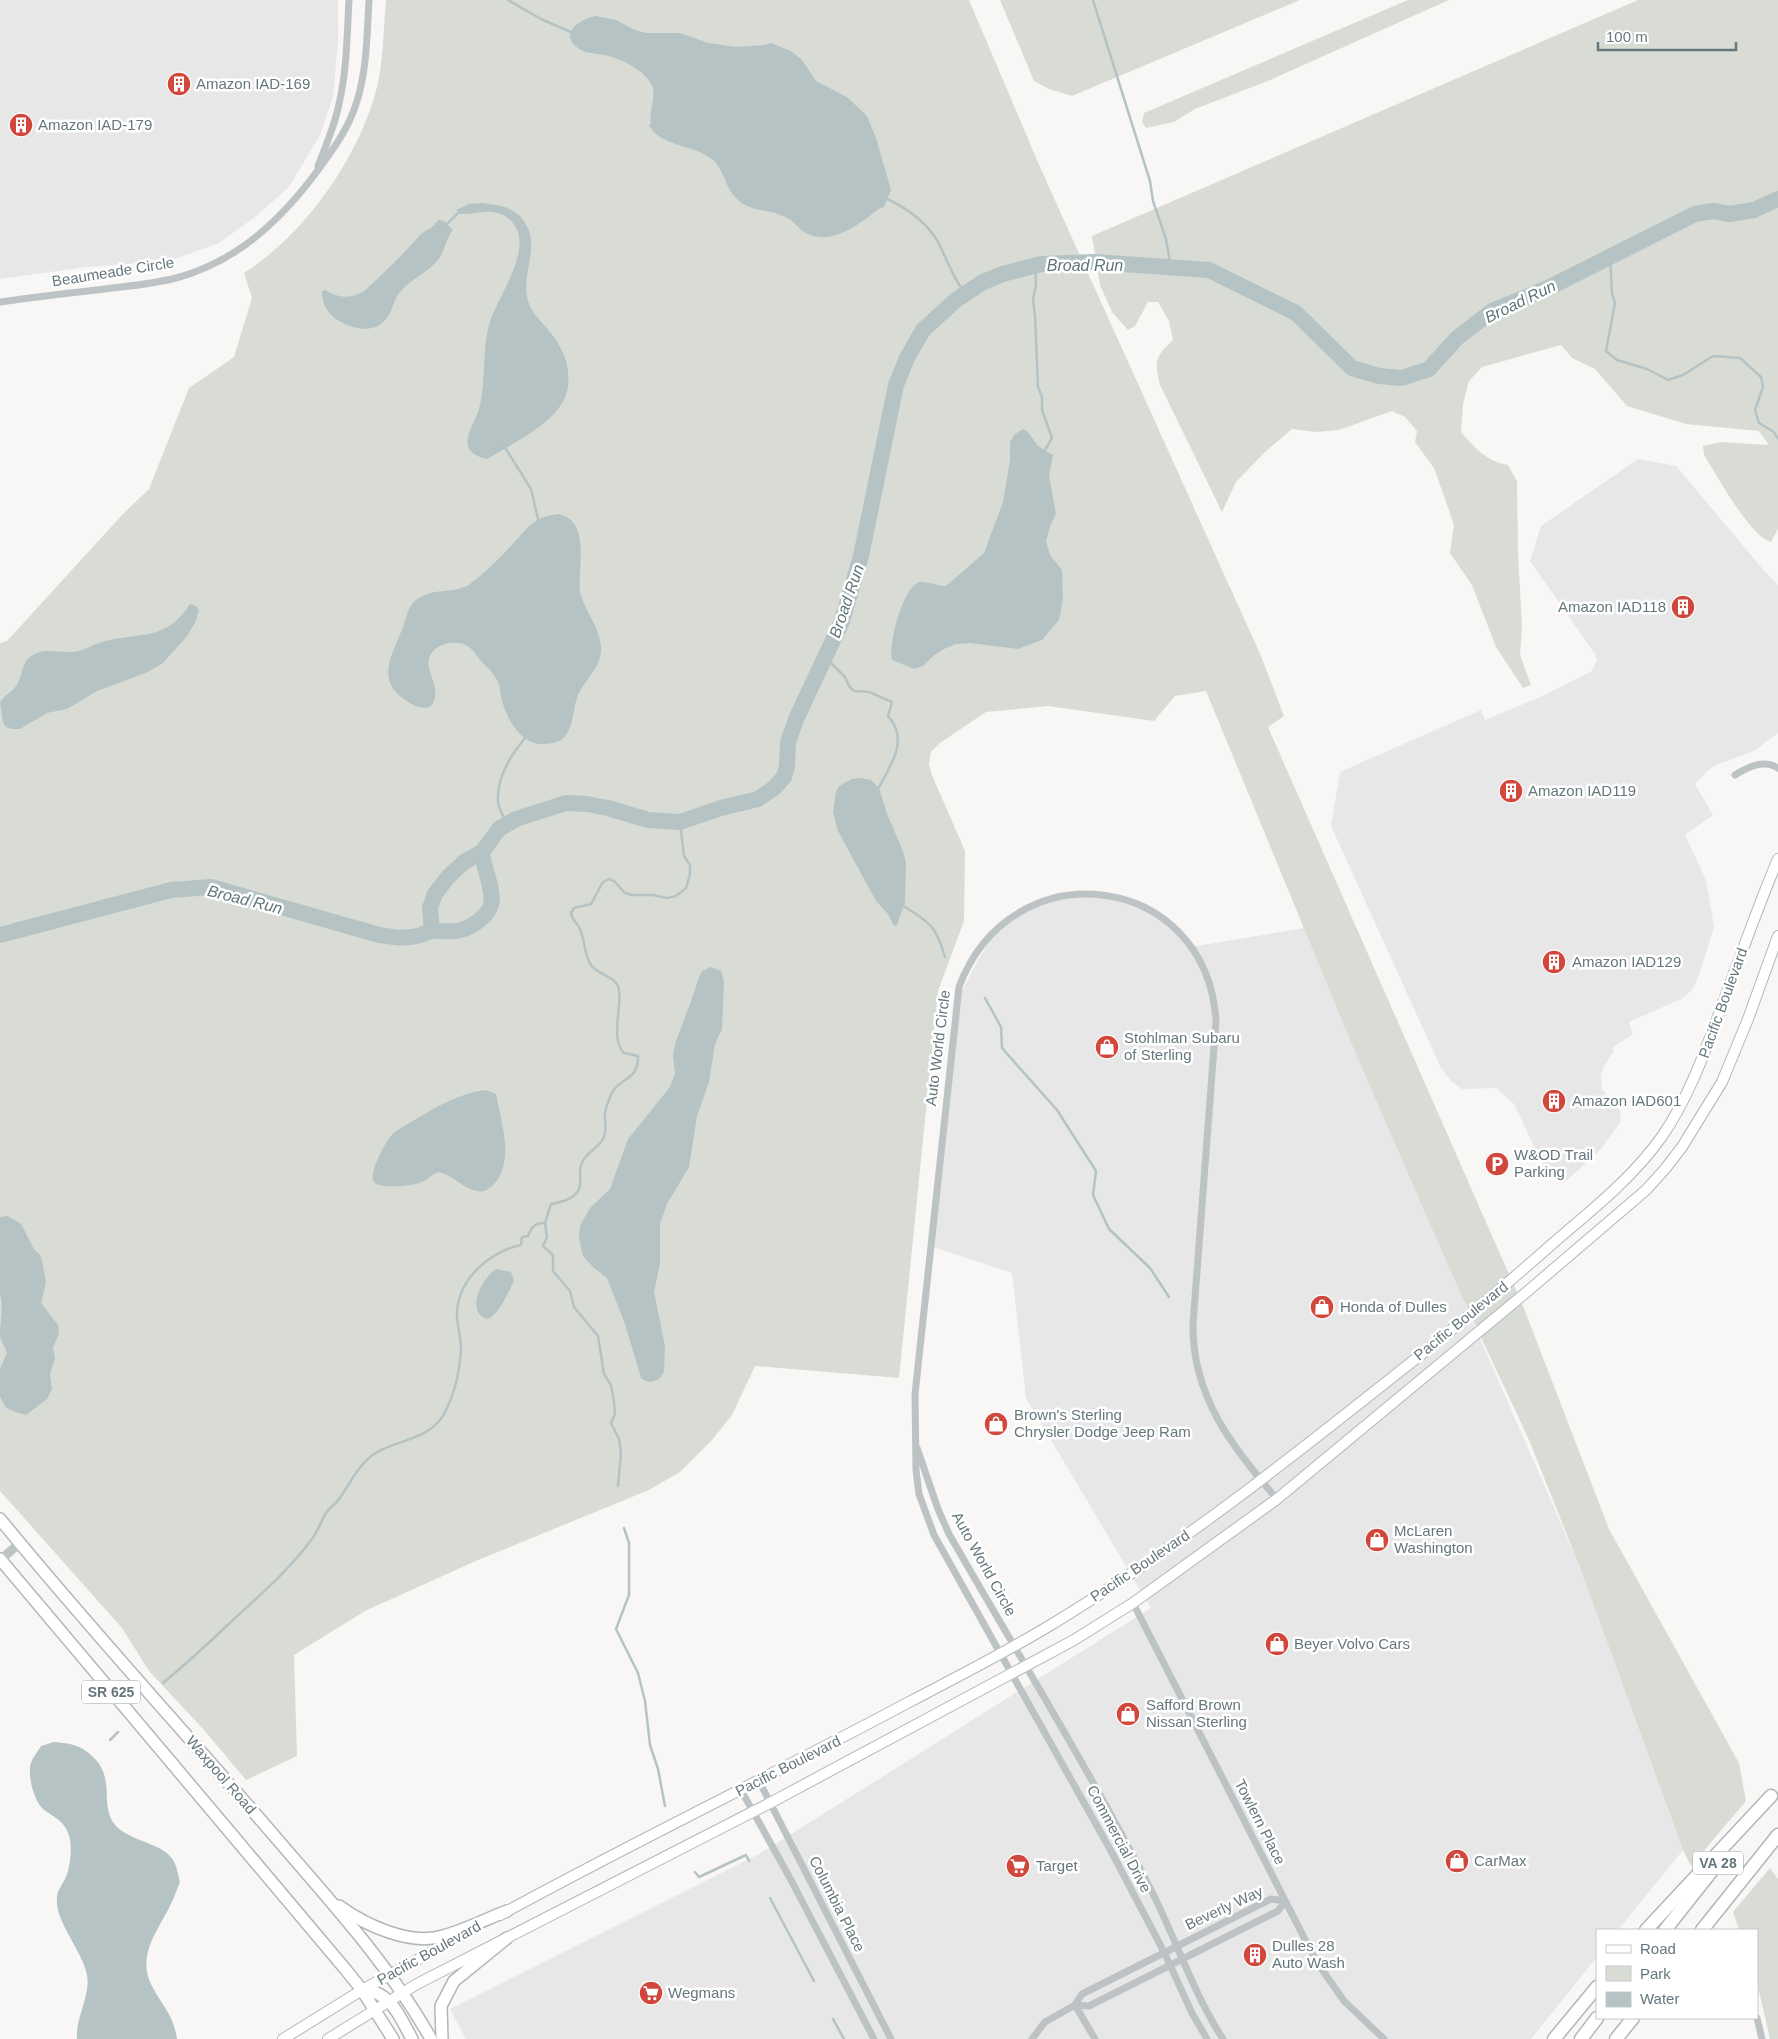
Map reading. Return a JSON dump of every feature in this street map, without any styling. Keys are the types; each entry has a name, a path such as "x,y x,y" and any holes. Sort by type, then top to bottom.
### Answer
{"highway":[{"path":"1647,1929 1774,1792"},
{"name":"VA 28","path":"1666,1929 1774,1792"},
{"name":"VA 28","path":"1703,1929 1778,1835"},
{"path":"1554,2039 1596,1988"},
{"path":"1581,2039 1596,2019"},
{"path":"1616,2039 1632,2019"}],"main road":[{"name":"Pacific Boulevard","path":"282,2039 362,1990 507,1911 1000,1654 1123,1580 1261,1481 1465,1319 1520,1272 1622,1182 1661,1138 1677,1113 1695,1076 1778,859"},
{"name":"Pacific Boulevard","path":"328,2039 417,1984 770,1803 1011,1675 1096,1627 1133,1603 1276,1499 1529,1290 1646,1190 1665,1169 1682,1147 1722,1082 1748,1019 1778,936"},
{"name":"Waxpool Road","path":"0,1519 327,1897 404,1992 431,2039"},
{"name":"Waxpool Road","path":"0,1560 362,1990 393,2039"},
{"path":"327,1897 350,1914 371,1925 400,1935 422,1938 441,1937 507,1911"},
{"path":"442,2039 442,2006 454,1981 507,1938"},
{"path":"362,1990 379,1993 390,2001 412,2039"}],"street":[{"name":"Beaumeade Circle","path":"314,175 340,103 344,78 349,0"},
{"name":"Beaumeade Circle","path":"0,302 145,284 176,278 198,271 250,242 270,226 306,188 340,141 357,103 364,72 369,0"},
{"path":"1734,775 1750,766 1760,764 1772,764 1778,768"},
{"name":"Auto World Circle","path":"1000,1654 931,1528 919,1494 916,1470 916,1384 959,988 975,954 993,932 1015,914 1040,902 1082,894 1127,900 1142,906 1170,925 1191,947 1200,961 1212,990 1215,1006 1215,1037 1193,1324 1194,1356 1203,1389 1219,1422 1276,1499"},
{"name":"Auto World Circle","path":"916,1443 938,1510 949,1534 1026,1666"},
{"path":"0,1560 20,1544"},
{"name":"Towlern Place","path":"1133,1603 1316,1961 1329,1981 1361,2018 1384,2039"},
{"name":"Commercial Drive","path":"1000,1654 1106,1843 1164,1952 1192,2013 1207,2039"},
{"name":"Commercial Drive","path":"1026,1666 1140,1868 1202,2003 1223,2039"},
{"name":"Columbia Place","path":"759,1781 891,2039"},
{"name":"Columbia Place","path":"742,1790 874,2039"},
{"name":"Beverly Way","path":"1271,1899 1285,1901 1278,1911 1089,2006 1074,2005 1082,1994 1177,1945 1271,1899"},
{"path":"1032,2039 1036,2031 1046,2022 1074,2005 1094,2039"},
{"path":"1757,2019 1762,2039"}],"shaded area":[{"path":"0,0 338,0 338,41 333,97 320,135 289,187 255,217 219,243 169,261 86,267 0,279"},
{"path":"1638,459 1676,466 1778,585 1778,733 1754,751 1716,765 1706,772 1695,784 1713,815 1685,835 1706,880 1714,927 1699,975 1692,990 1683,998 1629,1022 1633,1034 1613,1047 1614,1051 1601,1074 1602,1089 1621,1112 1620,1123 1600,1150 1564,1183 1549,1173 1544,1167 1514,1104 1496,1088 1462,1089 1451,1081 1441,1068 1331,826 1340,772 1481,710 1485,720 1538,698 1592,671 1597,660 1595,654 1530,561 1541,526"},
{"path":"1099,895 1156,914 1191,947 1304,928 1579,1565 1683,1850 1619,1929 1596,1929 1596,1958 1531,2039 466,2039 450,2009 761,1853 1151,1608 1026,1398 1012,1273 930,1246 956,1002 993,932 1040,902"}],"green space":[{"path":"386,0 969,0 1040,167 1261,656 1284,716 1268,727 1523,1306 1609,1529 1739,1763 1746,1801 1691,1866 1683,1850 1579,1565 1529,1440 1458,1288 1356,1054 1206,691 1175,696 1154,721 1048,706 986,712 940,743 931,752 929,764 932,775 965,851 964,921 938,991 899,1378 755,1366 732,1415 712,1440 680,1472 649,1490 478,1560 365,1611 294,1655 297,1756 246,1780 204,1730 149,1671 122,1628 0,1491 0,643 7,641 122,515 149,489 189,388 234,357 252,298 244,273 266,257 307,217 342,169 356,143 376,91 381,69"},
{"path":"1000,0 1300,0 1072,96 1049,89 1034,81"},
{"path":"1408,0 1449,0 1268,81 1195,109 1174,122 1146,128 1142,122 1144,113"},
{"path":"1638,0 1778,0 1778,529 1771,542 1753,529 1704,455 1703,446 1721,442 1769,445 1759,431 1686,424 1627,406 1595,369 1572,358 1561,345 1482,367 1469,381 1463,404 1461,432 1487,457 1508,465 1517,481 1522,627 1520,655 1531,685 1523,688 1496,647 1472,585 1450,553 1454,525 1434,468 1415,442 1417,431 1405,417 1392,411 1339,430 1316,432 1292,429 1265,452 1236,482 1222,512 1160,385 1157,370 1159,355 1173,340 1169,321 1158,302 1148,302 1135,326 1128,330 1112,312 1100,285 1092,236"},
{"path":"1770,1868 1778,1879 1778,2039 1770,2039 1758,1987 1758,1929 1739,1929 1733,1912"}],"water":[{"path":"596,16 616,20 635,30 646,33 680,33 708,43 736,47 771,43 791,51 802,60 816,81 847,97 867,116 876,138 891,190 884,207 845,232 824,237 804,232 786,217 742,203 733,195 721,170 714,161 698,151 670,142 654,132 649,125 651,123 653,87 641,72 623,61 610,56 589,53 574,45 570,34 573,29 577,24"},
{"path":"482,203 512,210 525,223 531,242 526,281 529,305 557,341 565,358 568,376 566,395 553,415 520,440 487,459 476,455 470,450 468,437 480,405 485,345 489,325 513,272 520,243 517,231 510,220 504,215 492,212 460,214 456,210 469,204"},
{"path":"438,220 444,221 453,230 438,260 400,292 390,313 383,322 373,328 354,327 341,322 329,313 323,301 322,291 325,290 334,295 344,297 363,292 420,235"},
{"path":"1023,429 1028,432 1038,446 1053,455 1049,475 1056,514 1046,541 1050,555 1062,570 1063,599 1059,620 1042,640 1018,649 970,643 956,644 933,656 923,666 914,669 892,660 892,642 898,617 907,594 913,586 922,582 946,586 984,553 1003,502 1010,460 1010,442 1015,434"},
{"path":"558,514 569,518 579,535 581,547 580,591 601,643 598,663 578,695 571,725 566,735 556,742 539,744 521,735 505,710 499,685 495,677 471,649 461,643 451,643 437,647 430,657 428,664 435,691 435,699 431,706 426,708 418,707 399,695 392,686 388,668 413,603 429,593 454,590 467,586 496,562 536,521"},
{"path":"190,604 196,606 199,610 196,621 187,636 163,663 148,672 97,691 67,709 47,713 20,729 6,727 3,722 0,703 16,686 25,662 31,656 46,651 77,651 102,642 162,630 181,616"},
{"path":"852,779 871,780 879,788 906,863 905,902 897,925 894,926 888,914 876,901 838,831 833,812 836,792 839,786"},
{"path":"711,967 721,971 724,981 722,1029 715,1044 709,1082 697,1116 689,1167 667,1204 660,1224 660,1264 654,1292 665,1346 664,1372 659,1379 651,1382 641,1378 625,1324 607,1278 583,1256 579,1238 580,1226 590,1208 610,1189 628,1139 670,1087 675,1073 673,1055 676,1041 699,977 702,971"},
{"path":"486,1090 496,1094 505,1140 504,1164 494,1184 486,1190 477,1191 439,1172 422,1182 409,1185 382,1186 374,1182 373,1172 378,1159 388,1140 395,1132 448,1101 466,1094"},
{"path":"8,1216 21,1224 34,1249 40,1255 46,1283 41,1303 58,1325 59,1333 53,1348 55,1358 50,1374 52,1389 47,1399 26,1415 6,1408 0,1397 0,1369 7,1353 0,1334 2,1309 0,1295 0,1217"},
{"path":"496,1269 511,1272 514,1281 500,1307 488,1319 477,1310 476,1303 485,1280"},
{"path":"54,1742 77,1746 95,1759 105,1776 108,1811 117,1827 130,1836 162,1850 169,1855 176,1865 180,1882 151,1943 146,1960 149,1978 171,2018 177,2039 77,2039 78,2023 87,1991 87,1975 57,1907 58,1892 66,1877 70,1863 70,1839 63,1824 40,1805 34,1794 30,1774 32,1761 41,1746"}],"waterway":[{"path":"508,0 541,19 573,33"},
{"path":"1093,0 1150,181 1153,201 1166,239 1171,268"},
{"path":"885,198 901,206 922,221 928,228 938,242 953,274 965,293"},
{"name":"Broad Run","path":"432,931 430,908 435,894 448,877 464,862 482,852 499,829 516,819 566,803 608,808 648,820 680,822 721,808 758,799 774,788 784,777 787,766 788,742 797,717 842,621 861,556 896,385 907,358 923,330 956,300 983,282 1003,274 1041,264 1095,262 1209,270 1296,313 1352,368 1379,376 1402,378 1429,369 1457,338 1492,311 1548,288 1695,214 1713,211 1730,214 1754,210 1778,199"},
{"path":"446,225 460,211"},
{"path":"1610,257 1612,294 1615,303 1606,351 1617,360 1647,369 1668,380 1683,375 1713,356 1740,358 1761,377 1763,387 1755,410 1759,423 1774,432 1778,439"},
{"path":"1035,265 1036,285 1033,299 1038,387 1042,397 1042,410 1052,438 1045,450"},
{"path":"504,446 531,489 539,523"},
{"path":"824,656 845,677 849,686 854,691 869,692 892,702 888,716 894,725 898,744 896,753 878,789"},
{"path":"508,824 498,802 499,785 510,760 525,738"},
{"path":"618,1486 621,1453 619,1439 611,1423 615,1414 614,1401 611,1385 604,1374 598,1336 574,1307 570,1291 553,1271 553,1255 543,1246 547,1237 545,1223 551,1204 569,1199 578,1191 580,1168 583,1161 601,1142 604,1136 606,1129 605,1113 613,1091 636,1070 638,1056 624,1053 620,1047 617,1032 620,997 618,986 612,979 591,965 580,929 573,920 571,913 574,908 591,904 603,882 609,879 614,881 625,893 632,895 653,895 667,898 676,896 686,888 690,874 690,865 684,856 680,822"},
{"name":"Broad Run","path":"0,935 171,890 211,887 379,935 407,937 419,936 432,931 460,930 471,926 481,919 491,905 490,886 482,852"},
{"path":"902,905 925,920 935,931 945,957"},
{"path":"985,998 1001,1027 1002,1048 1057,1110 1096,1171 1093,1195 1109,1229 1150,1268 1169,1297"},
{"path":"163,1683 216,1636 294,1561 314,1536 326,1513 338,1501 363,1463 386,1448 418,1436 437,1423 448,1407 458,1374 461,1348 457,1311 464,1287 470,1277 488,1260 498,1253 521,1245 522,1237 528,1236 536,1225 545,1223"},
{"path":"624,1528 629,1543 629,1595 616,1629 638,1673 645,1701 650,1745 658,1769 665,1806"},
{"path":"110,1740 118,1732"},
{"path":"695,1872 699,1877 746,1855 749,1861"},
{"path":"770,1898 814,1981"},
{"path":"833,2019 844,2039"}],"place":[{"name":"Amazon IAD-169","path":"179,84"},
{"name":"Amazon IAD-179","path":"21,125"},
{"name":"Amazon IAD118","path":"1683,607"},
{"name":"Amazon IAD119","path":"1511,791"},
{"name":"Amazon IAD129","path":"1554,962"},
{"name":"Stohlman Subaru of Sterling","path":"1107,1047"},
{"name":"Amazon IAD601","path":"1554,1101"},
{"name":"W&OD Trail Parking","path":"1497,1164"},
{"name":"Honda of Dulles","path":"1322,1307"},
{"name":"Brown's Sterling Chrysler Dodge Jeep Ram","path":"996,1424"},
{"name":"McLaren Washington","path":"1377,1540"},
{"name":"Beyer Volvo Cars","path":"1277,1644"},
{"name":"Safford Brown Nissan Sterling","path":"1128,1714"},
{"name":"CarMax","path":"1457,1861"},
{"name":"Target","path":"1018,1866"},
{"name":"Dulles 28 Auto Wash","path":"1255,1955"},
{"name":"Wegmans","path":"651,1993"}]}
